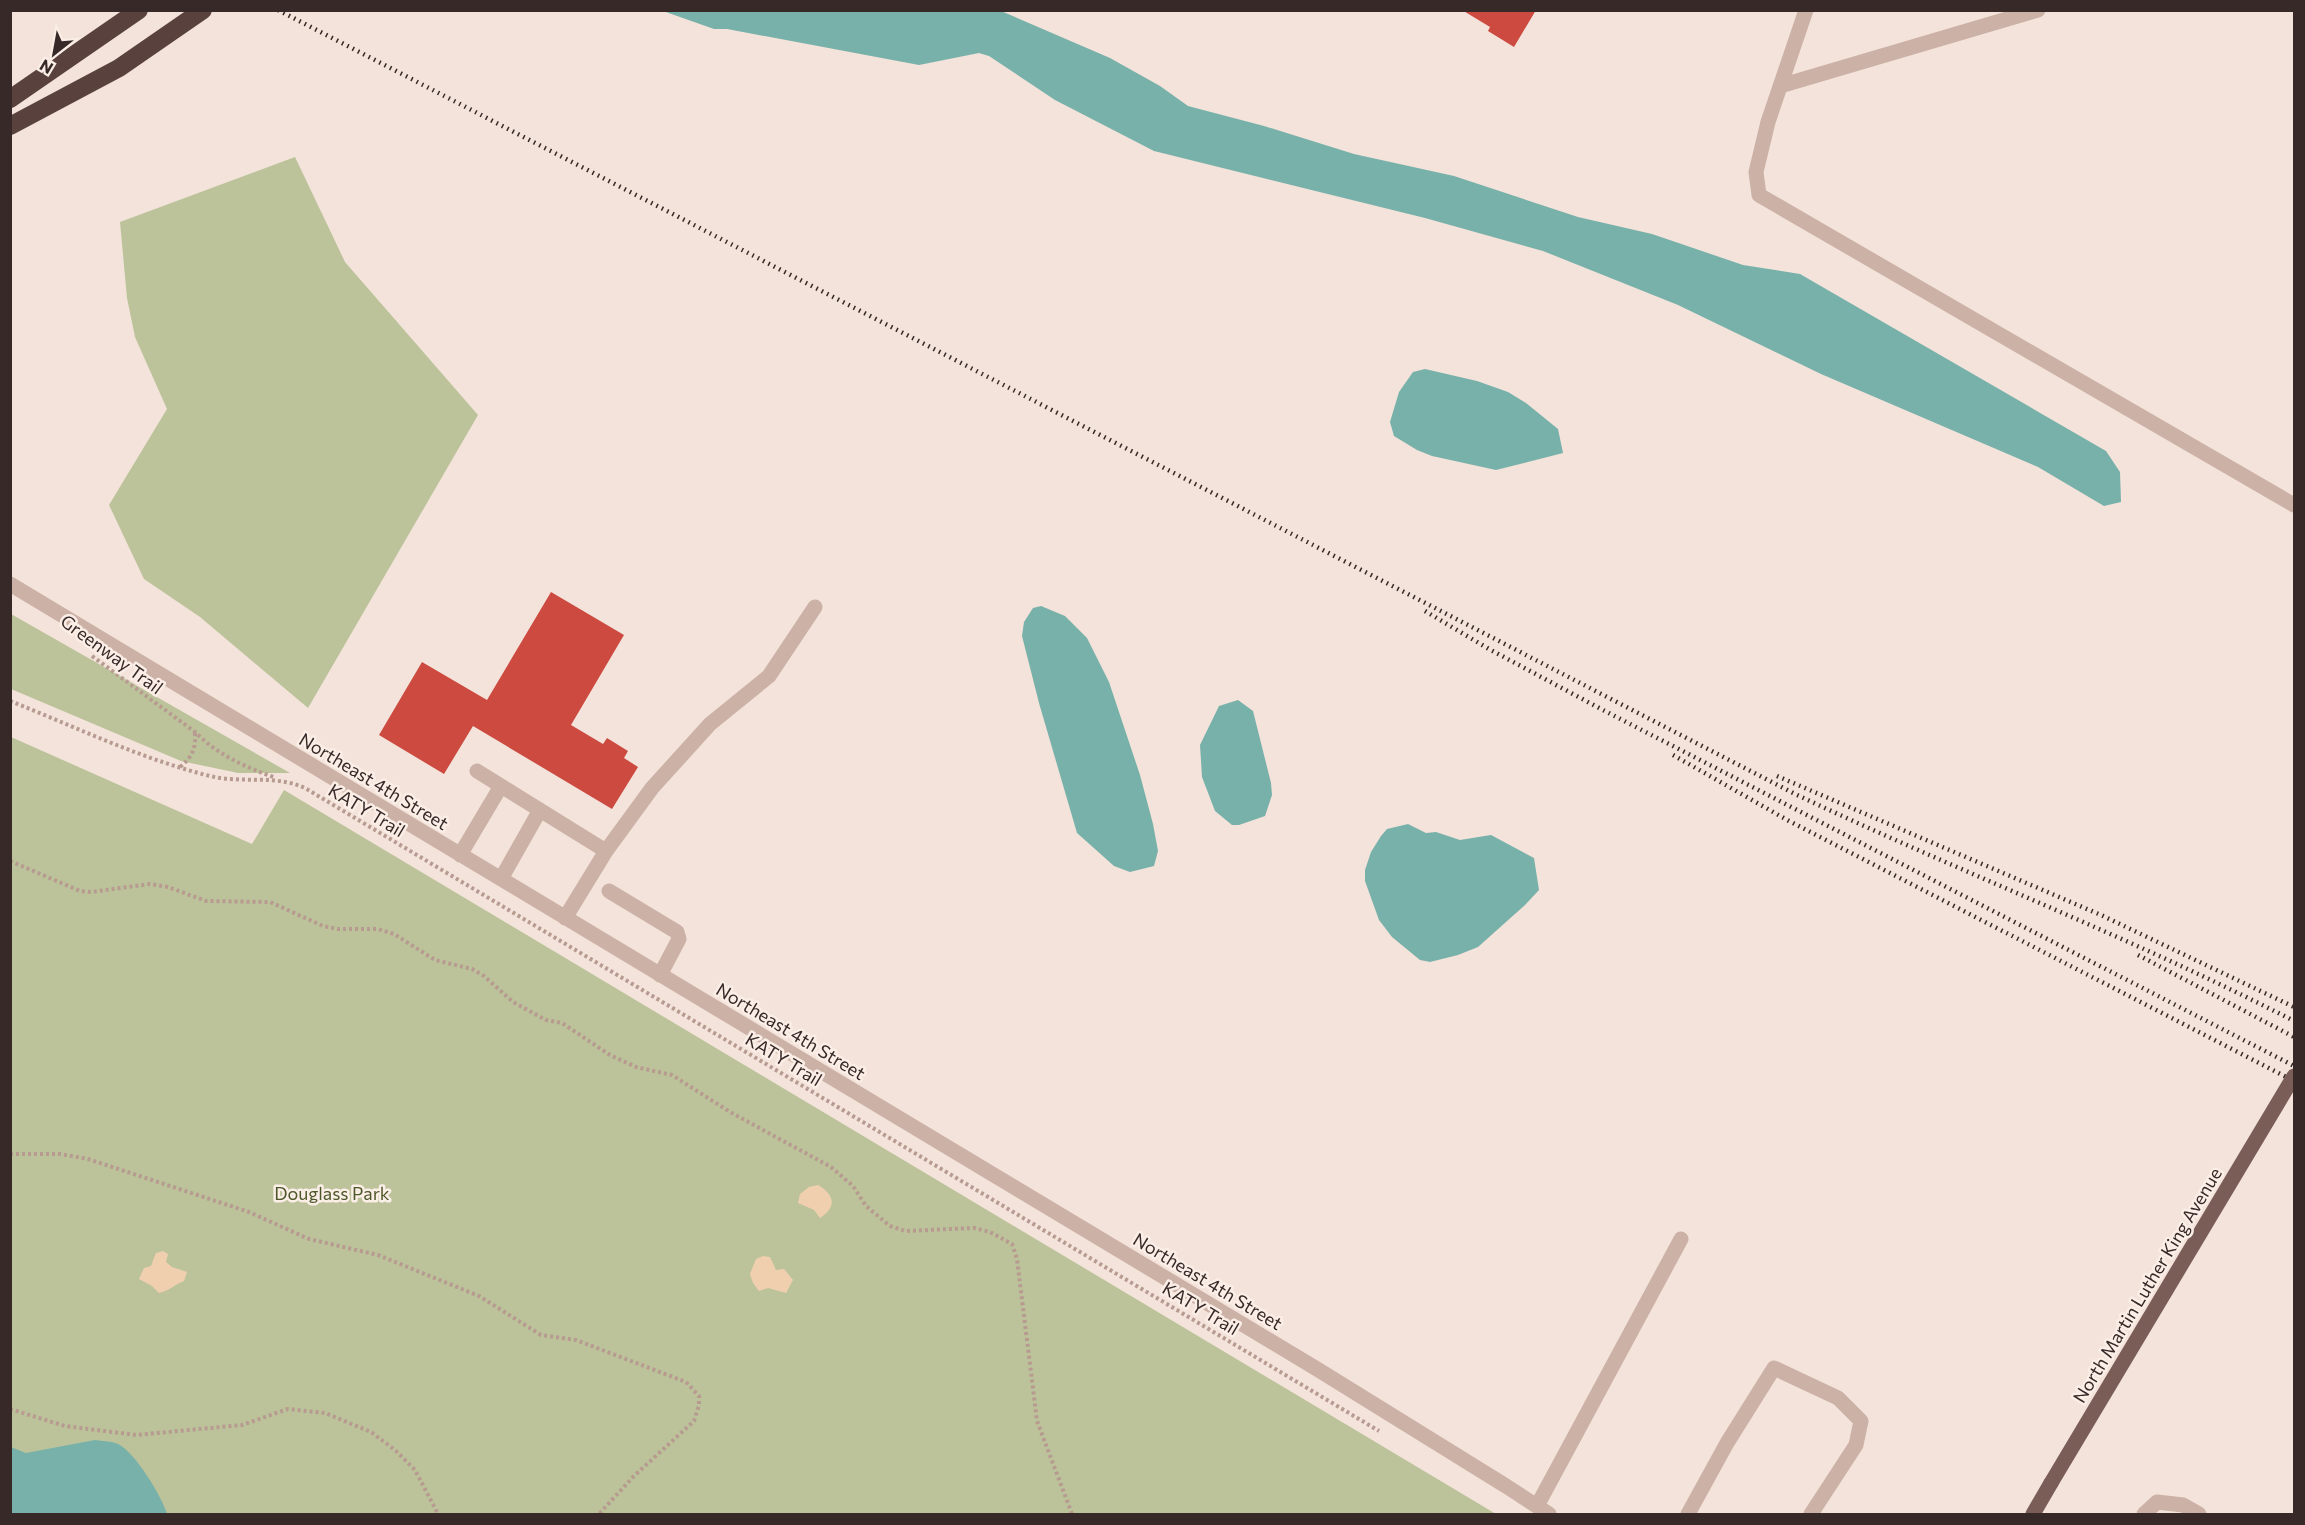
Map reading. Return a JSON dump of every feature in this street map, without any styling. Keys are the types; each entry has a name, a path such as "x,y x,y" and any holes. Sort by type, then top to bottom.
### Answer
{"highway":[{"path":"10,99 139,10"},
{"path":"10,126 119,69 202,10"}],"main road":[{"name":"North Martin Luther King Avenue","path":"2033,1515 2295,1076"}],"street":[{"path":"1806,10 1768,122 1756,172 1758,195 2295,505"},
{"path":"1780,86 2038,10"},
{"name":"Northeast 4th Street","path":"10,584 1317,1369 1543,1510"},
{"path":"565,918 606,851 652,788 710,724 769,676 815,607"},
{"path":"477,771 606,851"},
{"path":"459,855 501,786"},
{"path":"501,879 540,810"},
{"path":"609,891 677,932 680,939 660,975"},
{"path":"1543,1510 1681,1239"},
{"path":"1688,1515 1727,1443 1774,1368 1838,1398 1860,1421 1856,1445 1811,1515"},
{"path":"2144,1515 2157,1502 2183,1505 2199,1515"}],"path":[{"name":"Greenway Trail","path":"85,651 227,758 280,780"},
{"name":"KATY Trail","path":"10,701 179,768 213,777 237,780 280,780 305,788 1389,1437"},
{"path":"179,768 189,759 196,746 195,732"},
{"path":"10,861 80,891 91,892 150,884 168,887 206,901 270,902 323,926 338,929 378,929 394,934 435,960 472,969 484,976 513,1002 546,1020 562,1023 610,1056 636,1067 672,1075 730,1112 831,1167 853,1186 866,1206 890,1226 905,1231 974,1228 1003,1238 1012,1244 1017,1259 1037,1421 1072,1515"},
{"path":"10,1154 60,1154 88,1159 249,1212 309,1239 378,1255 478,1296 541,1335 576,1340 686,1382 699,1396 699,1406 694,1421 634,1476 599,1515"},
{"path":"10,1409 65,1426 136,1435 242,1425 288,1409 325,1413 371,1432 395,1450 415,1470 438,1515"}],"green space":[{"path":"295,157 345,262 478,415 308,708 200,617 144,579 109,505 167,409 135,337 127,298 120,222"},
{"path":"11,614 290,773 238,773 181,761 11,689"},
{"name":"Douglass Park","path":"11,737 252,844 284,790 1496,1514 11,1514"}],"sand":[{"path":"818,1185 828,1193 832,1201 829,1210 820,1218 814,1210 798,1203 800,1194 809,1187"},
{"path":"163,1251 168,1254 166,1262 172,1267 187,1272 184,1281 159,1293 139,1279 144,1268 151,1266 156,1253"},
{"path":"763,1256 770,1257 776,1270 784,1269 793,1280 786,1293 768,1288 759,1291 753,1283 750,1274 756,1259"}],"water":[{"path":"663,11 1001,11 1110,58 1160,86 1188,106 1264,126 1354,154 1454,176 1578,217 1652,234 1743,265 1800,274 2106,451 2120,472 2121,502 2104,506 2038,467 1821,374 1678,305 1543,251 1425,218 1154,151 1055,100 989,56 979,53 919,65 727,29 714,29"},
{"path":"1425,369 1477,381 1508,392 1526,403 1558,429 1563,453 1496,470 1432,456 1394,436 1390,422 1399,392 1413,372"},
{"path":"1041,606 1065,616 1087,638 1109,682 1140,775 1153,824 1158,851 1154,866 1130,872 1114,866 1077,833 1022,636 1024,622 1033,608"},
{"path":"1238,700 1253,711 1272,795 1265,816 1239,825 1232,825 1215,811 1202,777 1200,745 1219,706"},
{"path":"1408,824 1426,833 1436,832 1460,840 1491,835 1534,858 1539,890 1478,947 1430,962 1420,960 1392,937 1379,920 1365,881 1365,870 1371,852 1381,836 1387,829"},
{"path":"95,1440 118,1444 132,1456 154,1486 167,1514 11,1514 11,1447 26,1453"}],"building":[{"path":"1462,10 1536,10 1514,47 1488,31 1490,27"},
{"path":"551,592 624,635 571,725 603,744 607,738 628,751 624,758 638,767 612,809 473,726 444,774 379,735 422,662 487,700"}],"railway":[{"path":"278,10 1793,793 2170,961 2294,1021"},
{"path":"1425,611 1489,649 1601,709 2294,1066"},
{"path":"1673,755 1789,821 2294,1081"},
{"path":"1777,776 2101,915 2294,1007"},
{"path":"2138,955 2294,1037"}]}
